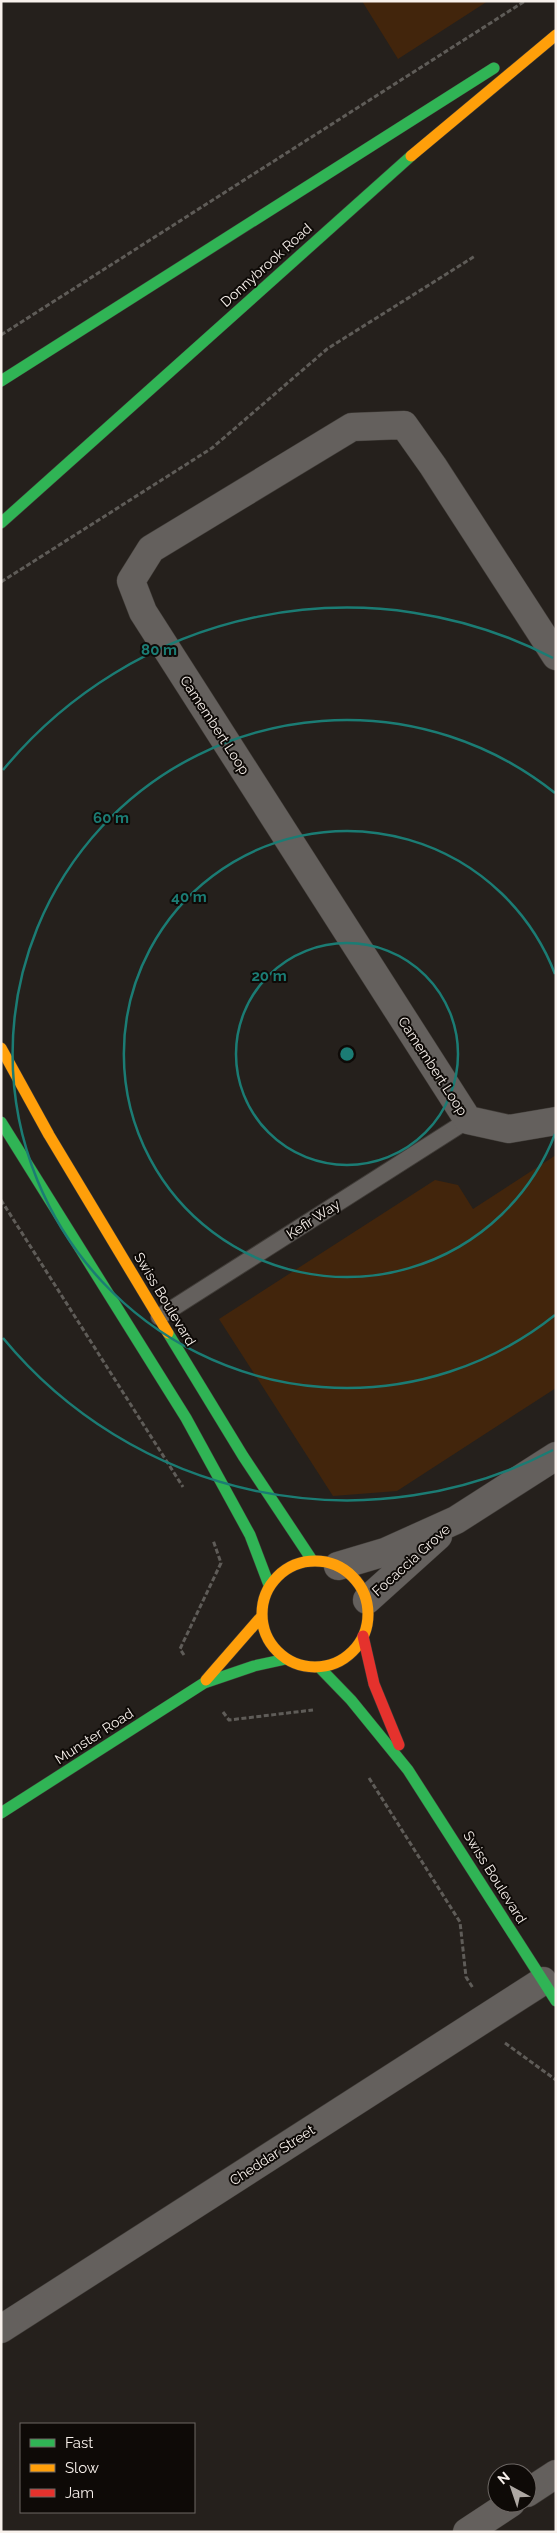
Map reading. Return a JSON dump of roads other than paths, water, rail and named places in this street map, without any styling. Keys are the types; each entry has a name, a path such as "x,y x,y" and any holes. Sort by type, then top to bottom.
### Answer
{"street":[{"path":"1,381 556,28"},
{"name":"Donnybrook Road","path":"1,523 393,171 556,35"},
{"name":"Camembert Loop","path":"556,656 433,466 404,425 352,427 151,549 131,581 143,612 468,1120 509,1129 556,1121"},
{"name":"Swiss Boulevard","path":"1,1048 25,1096 159,1317 277,1511 312,1560"},
{"path":"1,1122 186,1418 250,1536 269,1585"},
{"name":"Focaccia Grove","path":"338,1566 385,1552 456,1520 556,1456"},
{"name":"Focaccia Grove","path":"367,1600 456,1520"},
{"path":"312,1560 329,1562 346,1570 359,1583 367,1600 369,1618 364,1636 353,1652 338,1662 320,1668 301,1666 286,1659 273,1648 264,1634 261,1617 263,1600 269,1585 280,1573 295,1564 312,1560"},
{"name":"Munster Road","path":"204,1683 261,1617"},
{"name":"Swiss Boulevard","path":"364,1636 374,1684 408,1770"},
{"name":"Munster Road","path":"1,1814 204,1683 254,1666 286,1659"},
{"name":"Swiss Boulevard","path":"320,1668 351,1700 408,1770 549,1991"},
{"name":"Cheddar Street","path":"1,2329 549,1991"},
{"path":"537,2486 556,2474"},
{"path":"467,2532 496,2513"}],"lane":[{"name":"Kefir Way","path":"159,1317 468,1120"}]}
